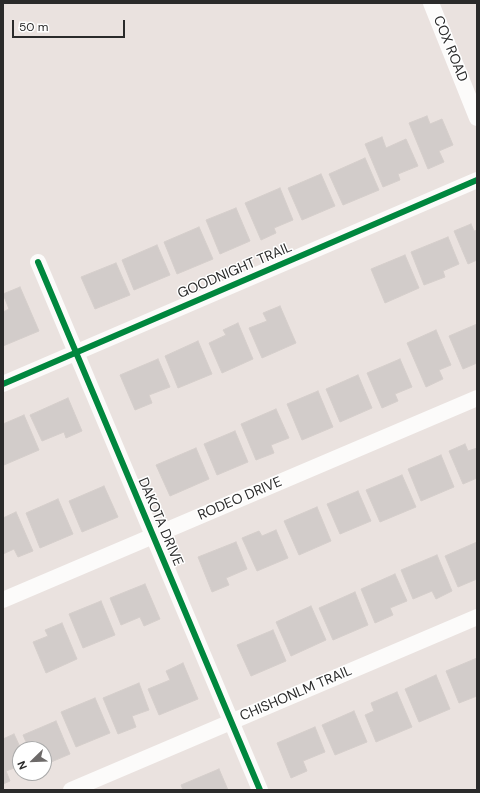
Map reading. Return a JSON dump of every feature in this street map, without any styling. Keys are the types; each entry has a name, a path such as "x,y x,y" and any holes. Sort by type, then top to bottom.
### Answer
{"street":[{"name":"COX ROAD","path":"431,3 477,118"},
{"name":"GOODNIGHT TRAIL","path":"3,384 477,180"},
{"name":"DAKOTA DRIVE","path":"38,262 260,790"},
{"name":"RODEO DRIVE","path":"3,600 477,398"},
{"name":"CHISHONLM TRAIL","path":"72,790 477,617"}],"building":[{"path":"427,116 430,124 442,119 453,145 439,151 444,162 428,169 409,123"},
{"path":"382,137 386,148 406,139 418,166 398,174 400,180 383,187 365,144"},
{"path":"365,158 379,190 343,205 329,174"},
{"path":"321,174 335,206 302,220 288,188"},
{"path":"280,188 293,220 274,228 276,233 261,240 245,203"},
{"path":"236,208 250,241 220,254 206,220"},
{"path":"471,224 474,231 477,230 477,260 468,264 454,231"},
{"path":"199,227 213,259 177,274 164,242"},
{"path":"448,237 459,264 443,271 445,277 424,285 411,252"},
{"path":"157,245 170,275 134,290 122,260"},
{"path":"405,255 419,288 385,303 371,269"},
{"path":"116,263 130,295 95,309 81,277"},
{"path":"20,287 39,331 3,346 3,312 9,309 3,294"},
{"path":"280,306 296,343 262,358 249,328 267,321 263,313"},
{"path":"238,323 253,359 222,373 209,343 226,335 223,330"},
{"path":"477,324 477,363 463,369 449,336"},
{"path":"436,330 451,365 439,370 443,379 426,387 407,343"},
{"path":"198,341 212,374 178,388 165,356"},
{"path":"158,359 170,387 149,395 152,403 135,410 120,375"},
{"path":"400,359 412,387 395,394 398,401 382,408 367,373"},
{"path":"358,375 372,408 340,422 326,389"},
{"path":"318,391 333,427 302,440 287,404"},
{"path":"68,398 82,431 66,438 64,432 42,441 30,415"},
{"path":"276,409 289,438 271,445 274,453 256,460 241,424"},
{"path":"24,415 39,450 4,465 3,424"},
{"path":"235,431 248,462 217,475 204,444"},
{"path":"465,444 468,451 477,448 477,478 463,484 449,451"},
{"path":"196,448 209,479 170,496 156,465"},
{"path":"441,455 454,487 421,501 408,469"},
{"path":"402,475 416,507 380,522 366,490"},
{"path":"104,486 118,517 82,532 69,501"},
{"path":"358,491 371,521 340,534 327,504"},
{"path":"58,499 73,534 40,548 26,513"},
{"path":"317,507 331,541 299,555 284,521"},
{"path":"16,512 33,551 18,557 14,549 3,554 3,518"},
{"path":"276,530 288,558 257,571 242,538 259,531 262,536"},
{"path":"236,542 247,569 226,578 229,585 212,592 198,557"},
{"path":"477,542 477,579 458,587 445,556"},
{"path":"437,555 452,591 436,599 432,591 413,599 401,570"},
{"path":"395,574 407,601 390,608 393,615 375,623 361,589"},
{"path":"145,584 160,619 144,626 140,617 121,625 110,598"},
{"path":"355,592 368,625 333,640 319,608"},
{"path":"101,601 115,635 83,648 69,614"},
{"path":"311,606 326,640 291,656 276,622"},
{"path":"62,623 77,659 46,673 33,642 48,636 45,630"},
{"path":"273,630 286,661 251,676 237,645"},
{"path":"477,658 477,696 459,703 446,671"},
{"path":"183,663 198,699 159,715 148,689 170,680 166,671"},
{"path":"436,675 450,709 419,722 405,689"},
{"path":"139,683 149,710 132,716 136,727 118,734 103,698"},
{"path":"397,692 412,727 376,742 365,715 374,711 371,703"},
{"path":"95,698 110,733 76,747 61,712"},
{"path":"354,711 367,742 335,755 322,725"},
{"path":"56,721 70,754 52,762 52,741 26,741 23,735"},
{"path":"315,727 325,752 303,761 307,771 291,778 277,743"},
{"path":"14,734 17,741 12,741 12,769 6,771 10,781 3,784 3,739"},
{"path":"219,769 228,790 183,790 181,785"}],"cycle path":[{"path":"3,384 477,180"},
{"path":"38,262 260,790"}]}
